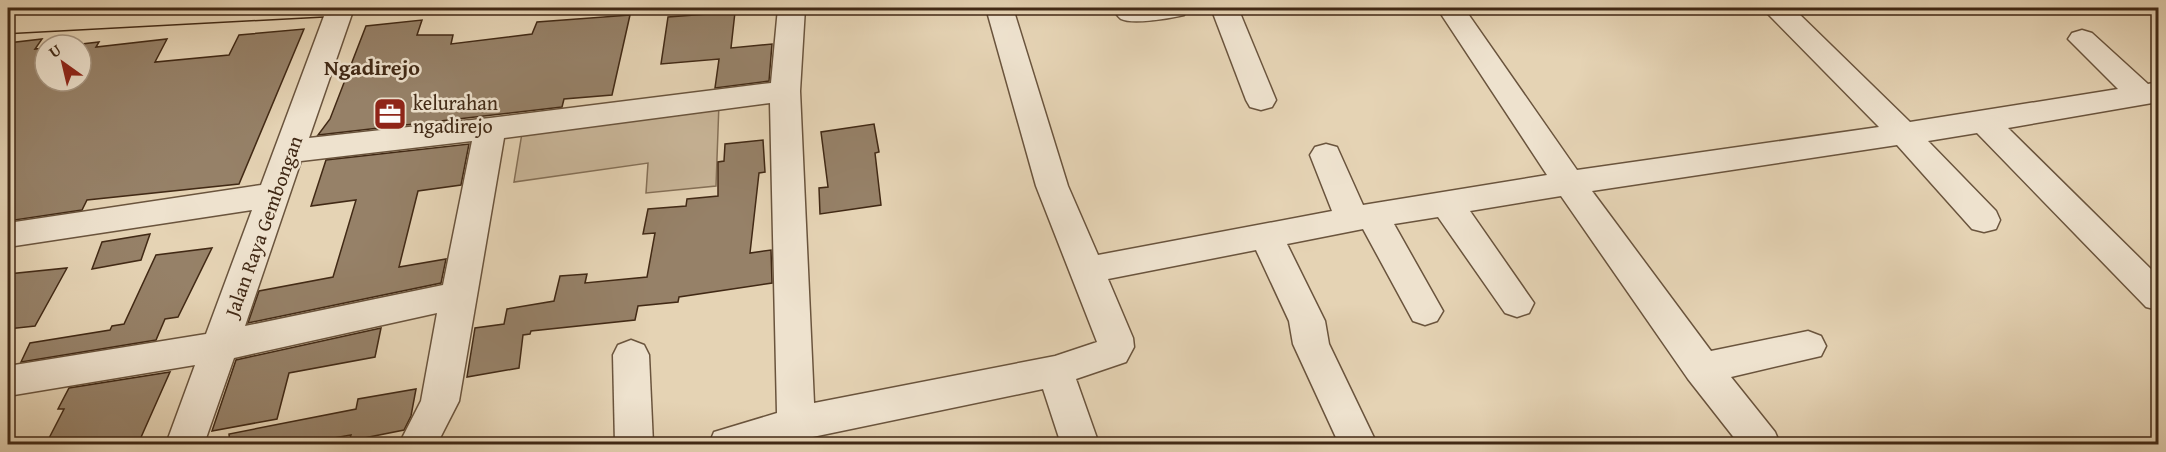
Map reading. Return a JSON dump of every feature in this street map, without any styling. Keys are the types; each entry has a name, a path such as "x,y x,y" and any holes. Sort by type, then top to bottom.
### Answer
{"highway":[{"path":"8,24 329,8"}],"street":[{"name":"Jalan Raya Gembongan","path":"185,444 340,8"},
{"path":"792,8 784,91 796,423"},
{"path":"728,444 796,423 1055,371 1106,356 1116,347 1115,338 1088,270 1052,186 999,8"},
{"path":"1126,8 1131,13 1174,9"},
{"path":"1224,8 1262,100"},
{"path":"1450,8 1568,183 1701,368 1761,444"},
{"path":"1778,8 1902,132 1984,220"},
{"path":"2082,39 2150,93"},
{"path":"289,151 490,129 784,91"},
{"path":"1088,270 1362,217 1568,183 1902,132 1984,122 2150,93"},
{"path":"1984,122 2158,297"},
{"path":"418,444 422,432 437,411 440,401 490,129"},
{"path":"1326,155 1362,217 1425,311"},
{"path":"8,235 274,195"},
{"path":"1446,203 1518,303"},
{"path":"1266,235 1307,321 1311,344 1358,444"},
{"path":"8,381 220,346 458,295"},
{"path":"1701,368 1808,346"},
{"path":"631,355 634,444"},
{"path":"1055,371 1080,444"}],"shaded area":[{"path":"719,103 716,186 646,193 648,163 514,182 523,127"}],"building":[{"path":"735,12 731,48 772,44 769,81 715,88 719,59 661,64 668,17"},
{"path":"630,15 612,95 564,99 562,107 318,135 330,119 366,26 422,20 417,35 453,35 451,44 532,34 537,22"},
{"path":"304,29 239,184 87,200 82,210 8,221 8,43 33,40 33,93 93,93 93,43 99,42 96,47 167,39 155,62 229,55 239,35"},
{"path":"874,124 879,152 875,153 881,205 820,214 819,188 828,187 821,132"},
{"path":"763,140 765,172 759,173 750,253 771,250 772,283 679,297 678,302 638,306 635,320 531,331 530,334 523,335 519,368 467,377 475,328 504,324 507,309 554,301 560,276 587,274 585,283 647,277 655,233 643,234 648,209 686,206 687,199 718,196 718,162 724,161 725,144"},
{"path":"469,144 461,185 418,191 399,267 446,259 441,283 248,323 259,291 333,277 356,200 311,206 326,160"},
{"path":"150,234 141,260 92,269 102,242"},
{"path":"212,248 178,317 165,319 156,340 21,362 30,343 110,330 112,326 124,324 156,255"},
{"path":"67,268 35,326 8,329 8,274"},
{"path":"381,328 375,357 289,373 277,419 212,431 236,360"},
{"path":"170,372 138,444 46,444 64,409 58,409 69,388"},
{"path":"416,389 411,416 404,430 349,441 351,435 300,444 230,444 229,434 356,409 358,399"}],"place":[{"name":"kelurahan ngadirejo","path":"390,114"}],"district":[{"name":"Ngadirejo","path":"372,67"}]}
